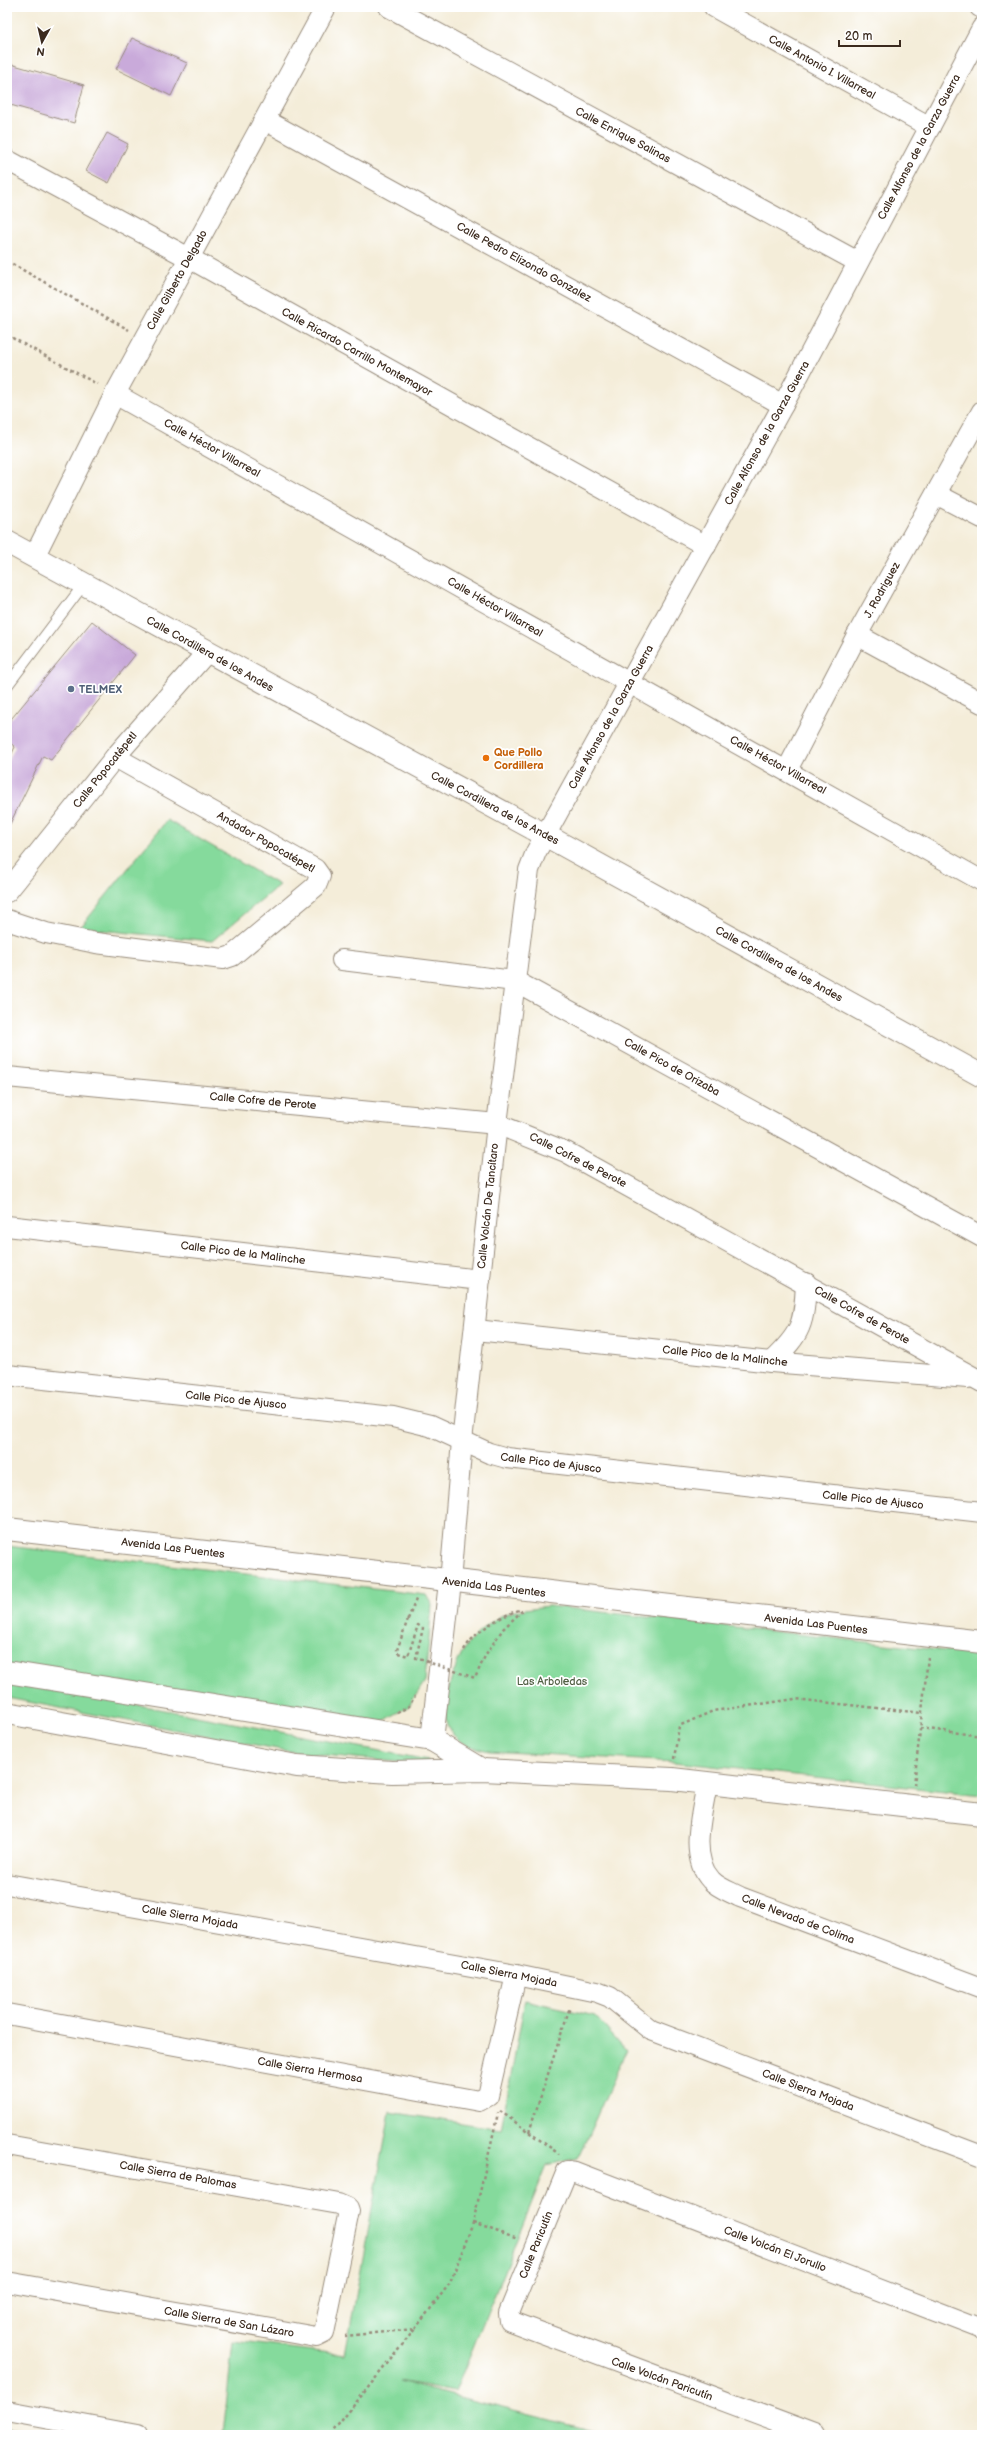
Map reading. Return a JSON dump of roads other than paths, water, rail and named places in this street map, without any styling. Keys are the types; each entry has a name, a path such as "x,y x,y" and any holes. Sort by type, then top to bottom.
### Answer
{"street":[{"name":"Calle Gilberto Delgado","path":"34,556 115,394 326,7"},
{"name":"Calle Enrique Salinas","path":"389,7 858,262"},
{"name":"Calle Antonio I. Villarreal","path":"714,7 930,127"},
{"name":"Calle Alfonso de la Garza Guerra","path":"545,835 630,684 783,405 982,28"},
{"name":"Calle Pedro Elizondo Gonzalez","path":"265,120 783,405"},
{"name":"Calle Ricardo Carrillo Montemayor","path":"7,160 189,258 706,546"},
{"name":"Calle Héctor Villarreal","path":"115,394 982,881"},
{"name":"J. Rodriguez","path":"786,770 857,635 982,411"},
{"path":"936,494 982,518"},
{"name":"Calle Cordillera de los Andes","path":"7,542 545,835 982,1076"},
{"path":"857,635 982,702"},
{"name":"Calle Popocatépetl","path":"7,892 115,757 207,652"},
{"name":"Andador Popocatépetl","path":"7,920 46,933 96,943 223,959 232,956 316,886 320,876 315,869 115,757"},
{"name":"Calle Volcán De Tancítaro","path":"450,1582 462,1441 476,1330 497,1124 529,870 545,835"},
{"name":"Calle Pico de Orizaba","path":"342,960 515,981 982,1237"},
{"name":"Calle Cofre de Perote","path":"7,1077 497,1124 566,1152 806,1283 978,1380"},
{"name":"Calle Pico de la Malinche","path":"7,1226 480,1280"},
{"path":"772,1362 792,1342 800,1327 804,1308 806,1283"},
{"name":"Calle Pico de la Malinche","path":"476,1330 772,1362 978,1380"},
{"name":"Calle Pico de Ajusco","path":"7,1375 393,1417 430,1426 489,1453 507,1458 982,1512"},
{"name":"Avenida Las Puentes","path":"7,1529 450,1582 982,1642"},
{"path":"432,1740 450,1582"},
{"path":"7,1672 432,1740 482,1770"},
{"path":"7,1713 297,1766 392,1772 482,1770 672,1779 982,1814"},
{"name":"Calle Nevado de Colima","path":"707,1783 698,1840 700,1857 710,1880 740,1897 982,1988"},
{"name":"Calle Sierra Mojada","path":"7,1884 516,1975 597,1992 610,1997 651,2030 982,2156"},
{"name":"Calle Sierra Hermosa","path":"7,2014 479,2101 488,2096 516,1975"},
{"name":"Calle Sierra de Palomas","path":"7,2145 340,2204 348,2208 349,2216 324,2333"},
{"name":"Calle Paricutín","path":"510,2321 509,2313 568,2170"},
{"name":"Calle Volcán El Jorullo","path":"568,2170 982,2329"},
{"name":"Calle Sierra de San Lázaro","path":"7,2282 311,2337 324,2333"},
{"name":"Calle Volcán Paricutín","path":"510,2321 815,2435"},
{"path":"7,2411 137,2435"}],"lane":[{"path":"7,686 84,584"}],"place":[{"name":"TELMEX","path":"71,689"},
{"name":"Que Pollo Cordillera","path":"486,758"}],"park label":[{"name":"Las Arboledas","path":"552,1681"}]}
